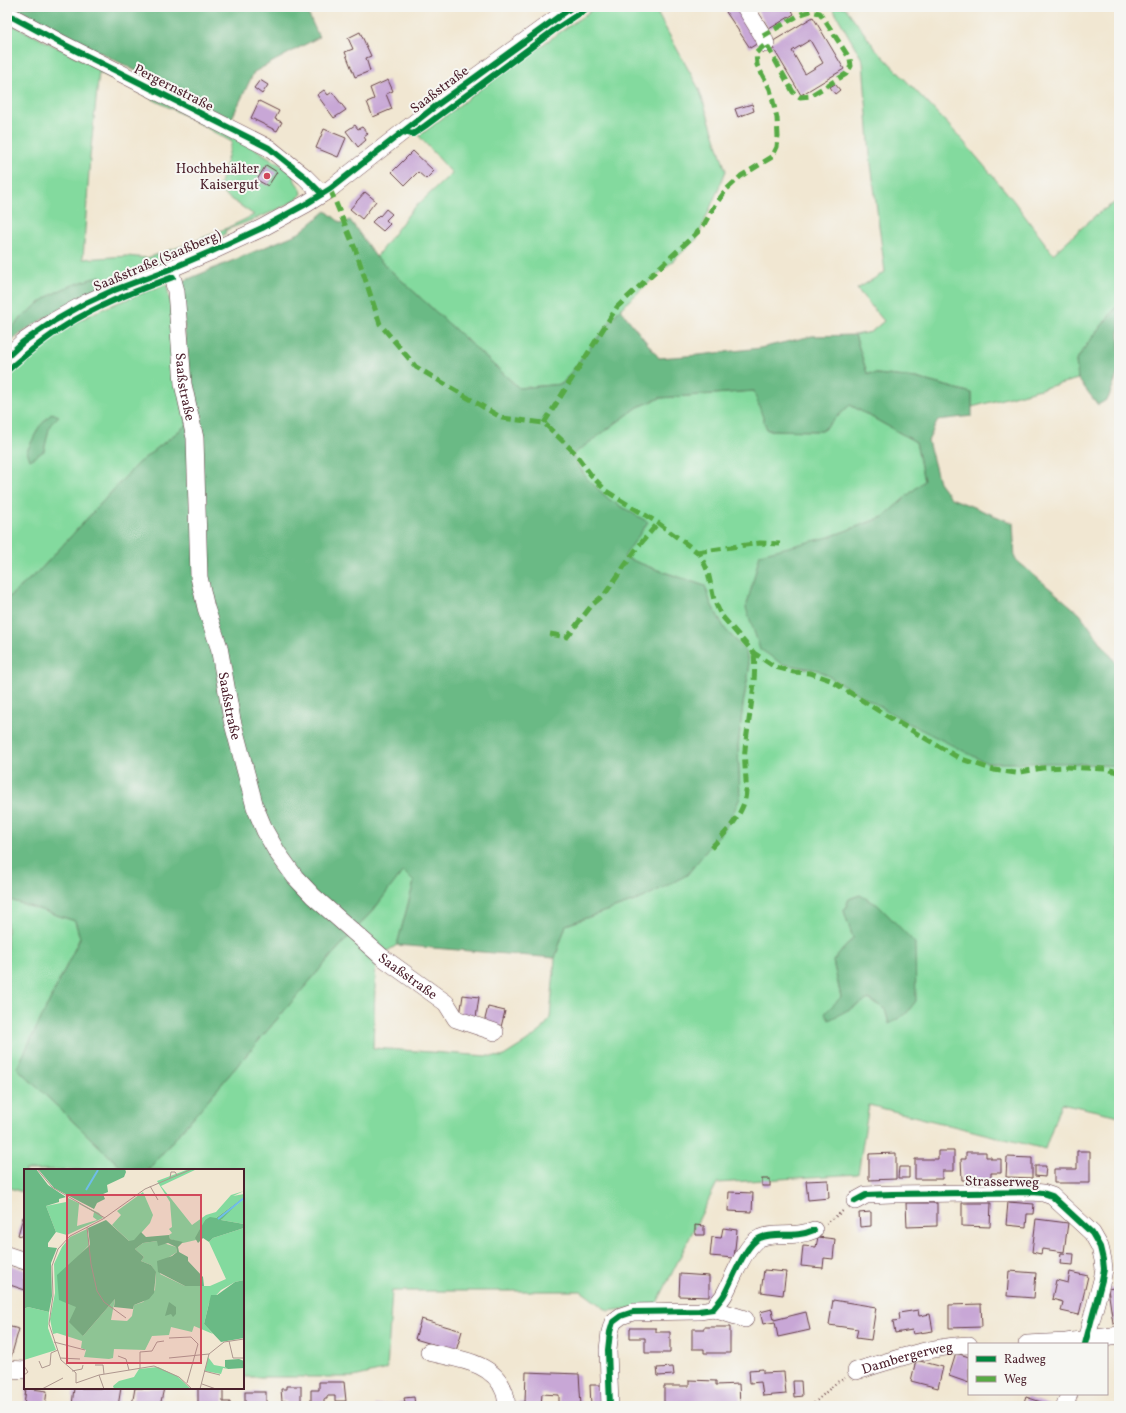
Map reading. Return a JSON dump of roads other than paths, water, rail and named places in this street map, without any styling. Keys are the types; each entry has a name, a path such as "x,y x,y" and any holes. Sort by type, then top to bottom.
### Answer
{"street":[{"name":"Saaßstraße","path":"322,194 437,105 572,7"},
{"path":"745,7 763,36 766,44"},
{"name":"Pergernstraße","path":"7,14 59,42 269,148 305,177 322,194"},
{"path":"269,162 286,173 294,176 305,177"},
{"name":"Saaßstraße (Saaßberg)","path":"7,357 23,342 54,321 86,304 112,291 170,269 262,228 322,194"},
{"name":"Saaßstraße","path":"170,269 176,291 183,384 196,438 199,577 206,608 219,647 232,720 255,807 265,831 277,852 313,896 382,957 446,1003 456,1019 495,1032"},
{"name":"Strasserweg","path":"855,1200 866,1195 892,1194 1033,1192 1052,1196 1092,1233 1100,1247 1104,1269 1085,1342"},
{"path":"712,1309 724,1295 748,1248 758,1238 767,1236 805,1234 814,1230"},
{"path":"7,1255 24,1261"},
{"path":"610,1406 608,1350 610,1332 613,1322 620,1316 633,1312 700,1311 712,1309 745,1319"},
{"path":"1056,1343 1085,1342 1119,1335"},
{"name":"Dambergerweg","path":"856,1371 916,1353 939,1348 968,1345"},
{"path":"429,1352 466,1361 480,1366 491,1373 499,1381 504,1391 507,1406"},
{"path":"7,1369 24,1370"},
{"path":"1066,1406 1069,1395"}],"place":[{"name":"Hochbehälter Kaisergut","path":"267,176"}]}
